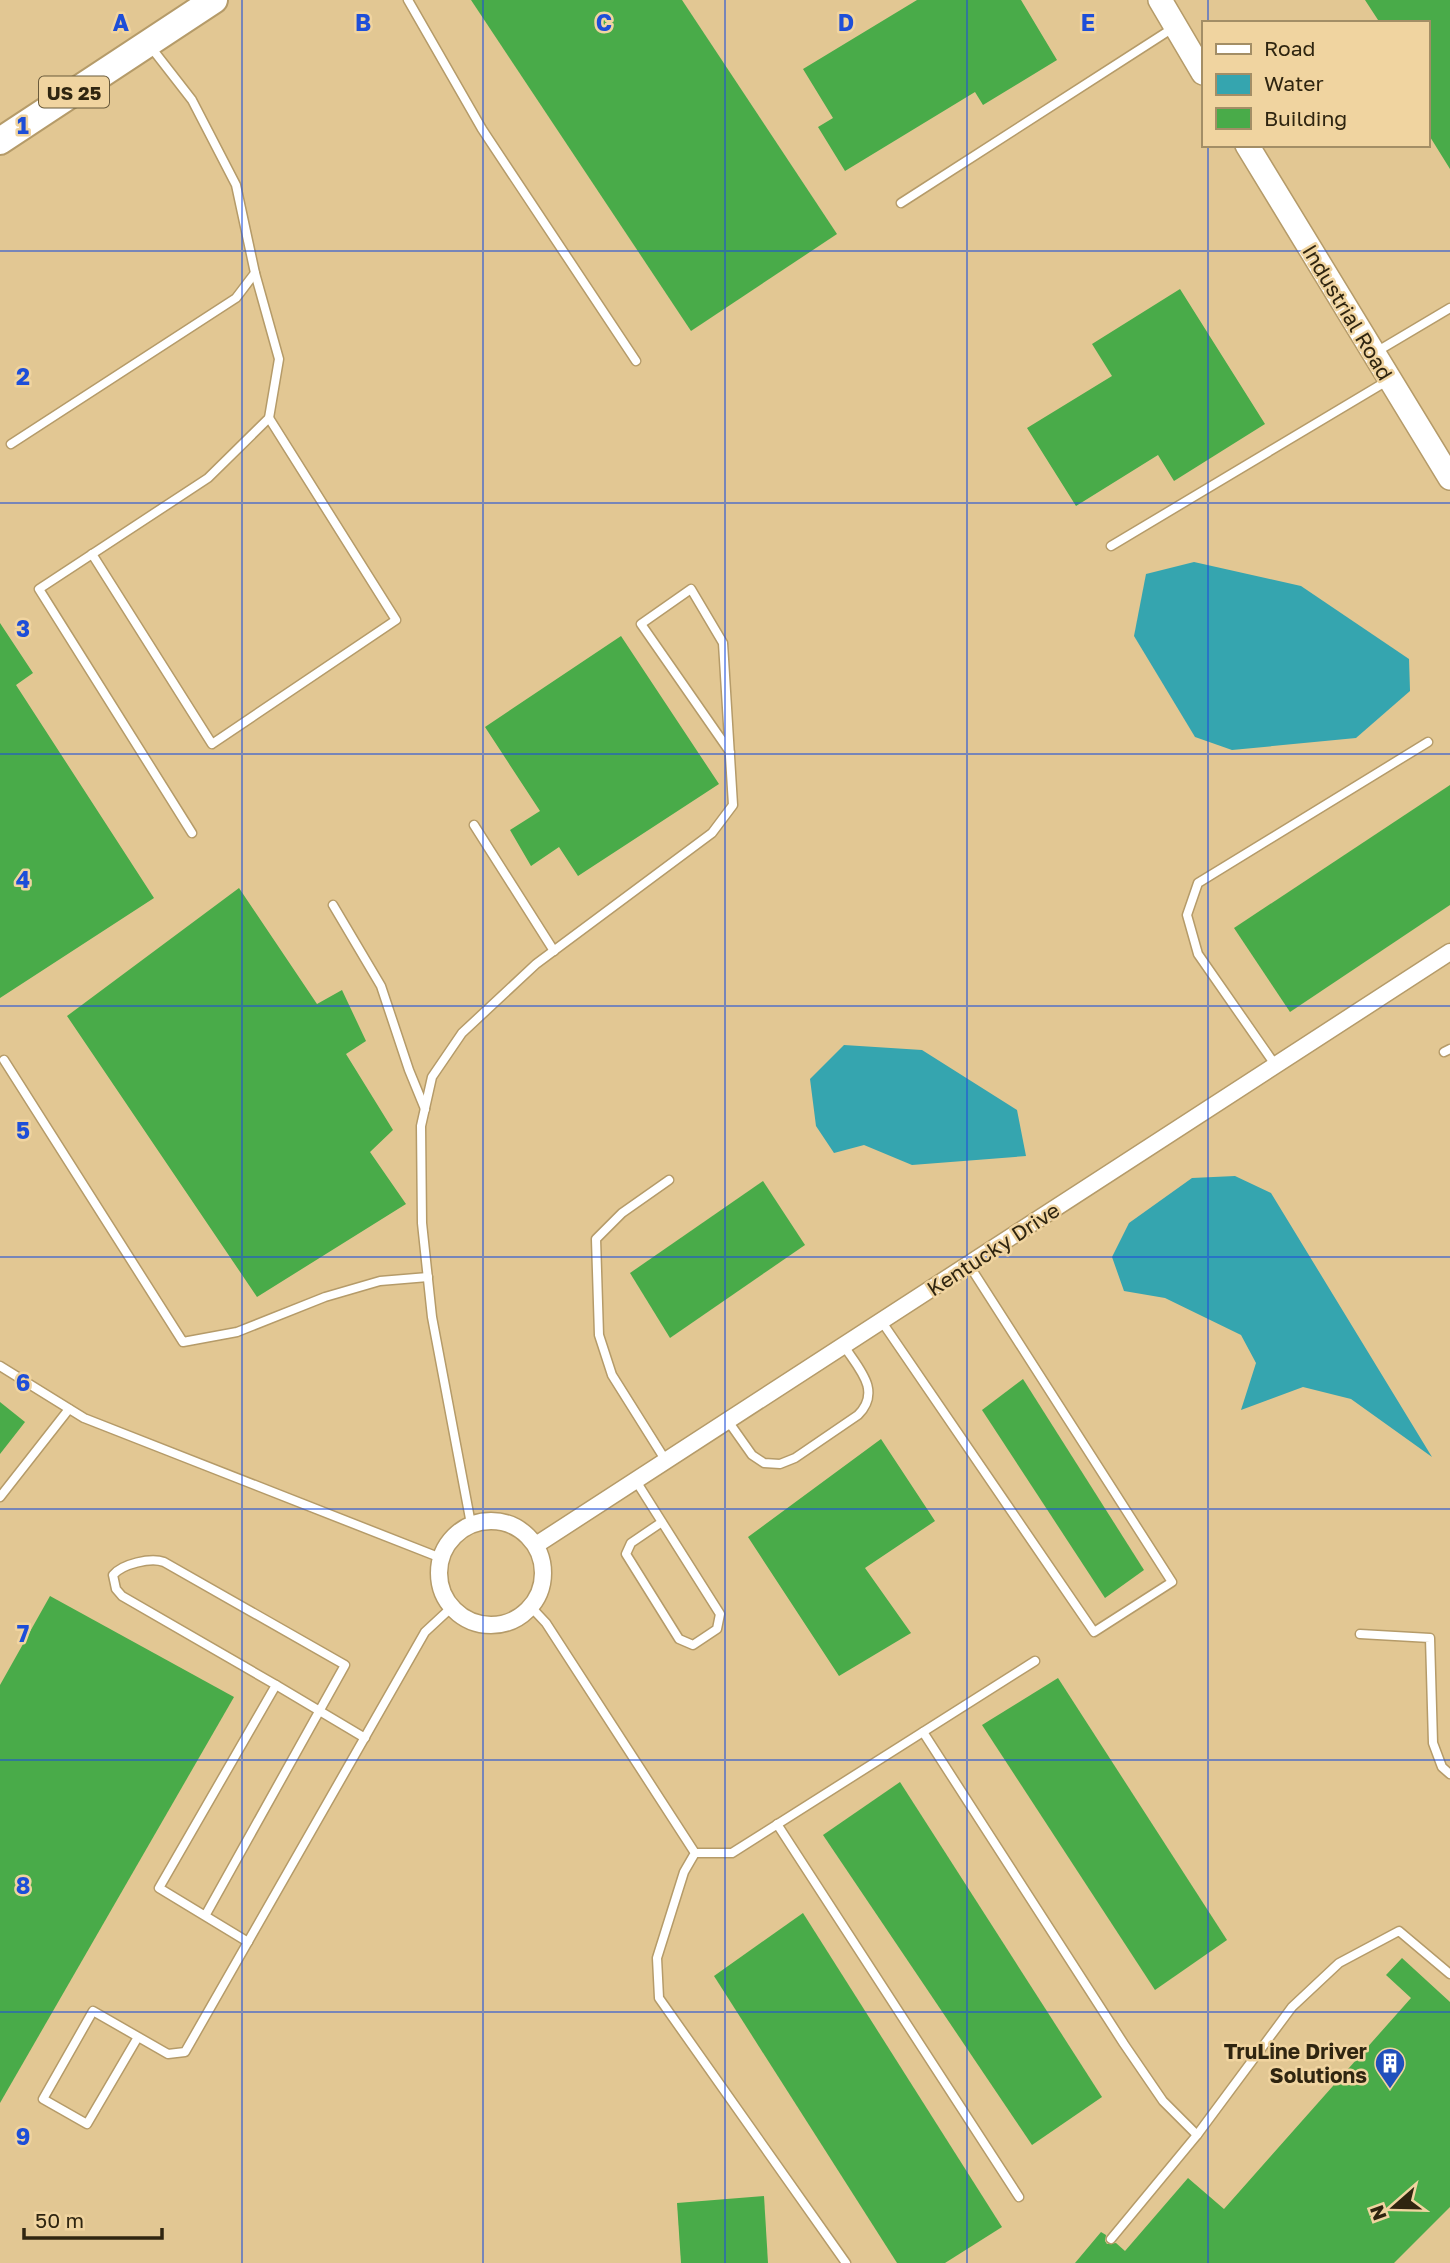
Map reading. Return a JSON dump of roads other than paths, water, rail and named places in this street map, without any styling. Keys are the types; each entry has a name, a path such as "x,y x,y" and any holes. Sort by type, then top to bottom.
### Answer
{"main road":[{"path":"1160,0 1202,71"},
{"name":"US 25","path":"0,141 211,1"},
{"name":"Industrial Road","path":"1248,147 1450,478"}],"street":[{"name":"Kentucky Drive","path":"536,1545 1450,952"},
{"path":"489,1520 508,1523 524,1532 536,1545 544,1566 542,1588 531,1607 517,1618 501,1625 483,1625 466,1619 452,1607 443,1592 439,1575 441,1558 447,1544 458,1532 471,1524 489,1520"}],"lane":[{"path":"408,0 482,129 636,361"},
{"path":"901,203 1175,26"},
{"path":"148,43 192,100 236,185 255,273 279,359 269,418 208,478 39,589 192,833"},
{"path":"11,444 236,298 255,273"},
{"path":"1374,354 1450,308"},
{"path":"1111,546 1390,380"},
{"path":"92,554 212,744 396,620 269,418"},
{"path":"471,1524 432,1317 422,1223 421,1126 432,1077 462,1033 536,964 712,833 733,805 730,752 723,643 691,589 641,624 730,752"},
{"path":"1276,1066 1198,954 1187,915 1198,883 1428,742"},
{"path":"474,825 554,951"},
{"path":"333,905 381,986 425,1109"},
{"path":"4,1060 183,1342 237,1332 325,1297 369,1284 428,1277"},
{"path":"666,1461 612,1375 599,1335 596,1239 622,1213 669,1180"},
{"path":"882,1322 1094,1632 1172,1582 969,1265"},
{"path":"728,1421 752,1455 764,1463 780,1464 795,1458 867,1406 870,1397 866,1381 845,1346"},
{"path":"0,1366 84,1418 441,1558"},
{"path":"0,1497 69,1409"},
{"path":"636,1481 662,1522 720,1614 717,1629 693,1645 679,1639 626,1554 631,1543 662,1522"},
{"path":"205,1916 319,1711 345,1665 164,1562 149,1560 118,1569 113,1574 116,1589 122,1596 276,1685 319,1711 365,1738"},
{"path":"138,2037 87,2124 43,2099 93,2011 168,2054 185,2052 425,1632 452,1607"},
{"path":"531,1607 546,1623 695,1853"},
{"path":"1360,1634 1430,1639 1433,1743 1443,1767 1450,1774"},
{"path":"695,1853 732,1853 1035,1661"},
{"path":"248,1942 159,1888 276,1685"},
{"path":"923,1732 1124,2044 1163,2101 1197,2135"},
{"path":"777,1825 1019,2197"},
{"path":"695,1853 684,1872 657,1958 659,1998 846,2263"},
{"path":"1111,2239 1197,2135 1292,2007 1339,1963 1399,1931 1450,1974"}],"water":[{"path":"1194,562 1301,586 1409,659 1410,691 1356,738 1232,750 1195,737 1134,636 1146,574"},
{"path":"844,1045 922,1050 1017,1110 1026,1156 912,1165 864,1145 834,1153 816,1126 810,1079"},
{"path":"1235,1176 1271,1193 1432,1457 1351,1399 1303,1387 1241,1410 1256,1363 1241,1335 1165,1298 1124,1291 1112,1257 1129,1223 1192,1178"}],"place":[{"name":"TruLine Driver Solutions","path":"1390,2090"}]}
